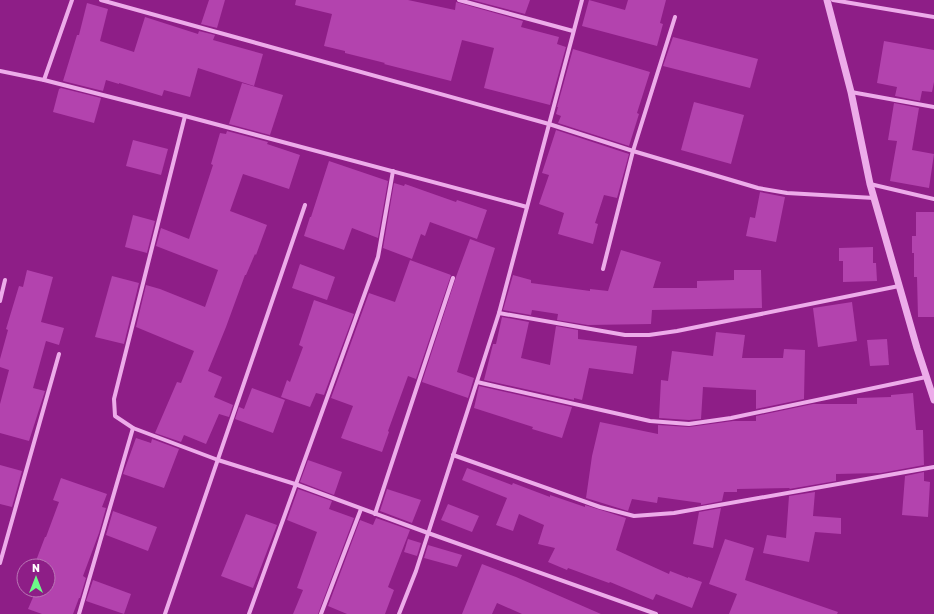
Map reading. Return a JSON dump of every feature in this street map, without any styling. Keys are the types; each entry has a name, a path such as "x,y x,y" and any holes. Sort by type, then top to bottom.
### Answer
{"street":[{"path":"44,80 72,0"},
{"path":"101,0 548,124 758,188 787,192 874,198"},
{"path":"459,0 574,31"},
{"path":"401,613 500,313 548,124 582,0"},
{"path":"827,0 851,92 870,184 934,400"},
{"path":"833,0 934,17"},
{"path":"603,269 633,151 675,17"},
{"path":"0,71 44,80 184,116 527,207"},
{"path":"851,92 934,107"},
{"path":"184,116 114,399 115,416 133,428 218,460 295,484 656,614"},
{"path":"249,614 378,257 393,171"},
{"path":"870,184 934,199"},
{"path":"165,614 305,205"},
{"path":"375,514 453,278"},
{"path":"0,301 5,280"},
{"path":"500,313 625,335 649,335 899,286"},
{"path":"0,563 59,354"},
{"path":"477,382 650,421 689,424 731,418 926,377"},
{"path":"79,614 133,428"},
{"path":"453,454 600,507 634,516 674,513 934,467"},
{"path":"321,614 361,509"}],"building":[{"path":"209,0 225,0 217,28 201,24"},
{"path":"296,0 408,0 455,10 456,2 523,21 521,27 559,37 557,44 566,47 550,105 484,88 494,48 462,40 451,81 384,64 385,63 324,46 332,14 295,5"},
{"path":"472,0 530,0 525,14"},
{"path":"589,0 625,10 628,0 666,0 660,23 663,24 657,46 582,26"},
{"path":"87,3 108,9 100,41 134,52 145,17 198,34 199,31 215,35 213,40 263,54 254,86 198,68 190,97 164,90 162,96 106,80 103,91 63,81 77,35 79,35"},
{"path":"673,37 758,59 750,88 663,66"},
{"path":"884,41 934,50 934,82 932,92 922,91 920,101 895,96 897,87 877,83"},
{"path":"573,49 650,72 637,113 639,114 629,146 558,123 561,116 556,114 557,107"},
{"path":"242,83 283,95 270,135 229,124"},
{"path":"61,88 101,98 94,123 53,112 59,89"},
{"path":"694,102 744,115 731,164 681,150"},
{"path":"894,103 919,108 912,150 934,154 929,188 890,181 897,141 888,140"},
{"path":"556,130 629,154 617,198 604,195 595,223 598,224 593,244 558,234 564,213 539,204 549,175 542,173"},
{"path":"227,131 268,142 267,144 300,155 289,189 243,174 230,211 267,225 256,255 255,254 245,275 208,371 222,377 214,397 233,405 229,417 219,414 206,444 184,435 181,442 155,433 177,382 181,383 194,351 136,327 146,285 205,307 218,270 156,246 161,228 189,239 213,165 211,164 220,133 226,134"},
{"path":"133,140 168,149 161,175 126,166"},
{"path":"329,161 388,181 378,238 352,228 344,250 304,236"},
{"path":"394,183 404,186 405,184 456,202 457,200 487,210 477,239 430,222 425,236 421,234 412,259 383,248"},
{"path":"760,192 785,197 776,242 746,236 750,217 755,218"},
{"path":"916,212 934,212 934,317 918,317 917,277 914,277 914,253 912,253 912,236 916,236"},
{"path":"133,215 155,221 147,253 125,247"},
{"path":"470,239 495,248 457,372 474,378 468,398 422,382"},
{"path":"873,247 873,263 876,263 877,281 843,282 843,261 839,261 839,248"},
{"path":"621,250 661,262 653,288 697,288 697,281 734,280 734,270 761,270 762,308 652,310 651,324 588,325 557,320 558,314 532,310 531,315 503,310 513,275 531,280 531,283 590,291 590,289 608,291"},
{"path":"410,260 451,275 416,379 408,376 382,452 341,438 353,406 331,398 369,293 395,302"},
{"path":"300,264 335,277 327,300 292,288"},
{"path":"27,270 53,277 41,322 64,328 59,345 46,341 33,388 45,391 29,441 0,433 0,404 9,370 0,367 0,359 8,330 6,329 19,286 23,287"},
{"path":"112,276 139,283 124,344 95,337"},
{"path":"314,300 354,314 324,395 316,393 310,407 281,397 287,380 290,382 303,347 299,345"},
{"path":"852,302 857,341 818,347 813,308"},
{"path":"502,317 529,322 521,358 550,365 556,326 578,330 578,339 637,346 633,374 589,368 582,400 574,398 574,400 484,380 493,344 496,344"},
{"path":"716,332 745,335 742,358 783,358 784,349 805,350 804,399 756,409 756,390 703,387 701,419 689,420 659,418 661,380 668,381 672,351 713,356"},
{"path":"887,339 889,365 870,366 867,340"},
{"path":"479,386 572,407 562,438 474,408"},
{"path":"252,388 285,400 273,433 235,419 239,407 244,409"},
{"path":"913,393 916,430 923,430 924,465 881,473 836,474 836,481 789,489 790,488 737,489 737,492 724,492 722,501 701,505 701,503 658,497 657,503 632,499 628,511 586,498 592,456 600,422 658,434 658,425 689,427 733,421 756,421 756,416 813,404 857,404 857,398 891,397 891,395"},
{"path":"136,438 151,443 152,439 179,449 164,488 123,474"},
{"path":"308,460 342,472 334,495 300,482"},
{"path":"0,465 22,471 12,507 0,504"},
{"path":"467,468 512,485 513,483 550,497 550,495 585,507 585,505 626,518 616,550 669,574 670,571 702,582 692,608 656,594 653,600 610,582 609,583 568,568 567,570 548,562 555,548 538,544 544,525 519,514 513,531 496,525 507,498 462,480"},
{"path":"924,472 924,481 930,482 928,517 902,515 905,476"},
{"path":"61,478 107,494 102,507 106,508 99,533 83,576 86,578 73,614 42,614 28,609 33,598 56,598 56,558 37,558 59,502 53,500"},
{"path":"298,489 332,501 329,509 354,518 318,614 293,614 303,590 297,588 317,532 287,520"},
{"path":"387,489 421,500 412,523 380,511"},
{"path":"815,492 813,516 841,518 841,534 815,532 809,562 763,553 767,535 786,538 789,496"},
{"path":"448,504 479,516 472,532 441,520"},
{"path":"721,508 713,548 693,544 699,512"},
{"path":"113,511 157,527 148,551 106,535"},
{"path":"246,514 277,525 253,588 221,576"},
{"path":"376,518 410,530 388,587 394,590 385,614 347,614 328,606 360,520 373,525"},
{"path":"408,539 421,543 417,556 404,552"},
{"path":"725,539 754,548 745,580 838,612 837,614 729,614 737,594 709,584"},
{"path":"428,545 462,555 457,567 424,558"},
{"path":"482,564 601,614 522,614 497,603 492,614 462,614"},
{"path":"93,580 131,594 124,614 86,601"}]}
